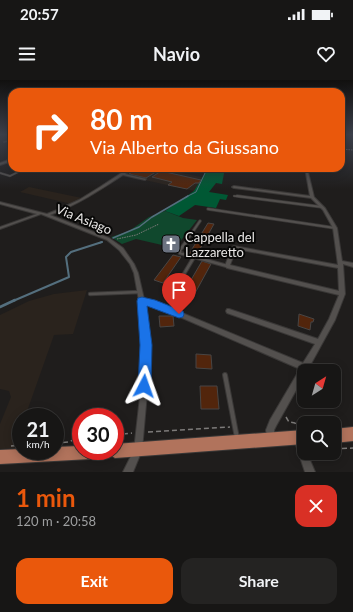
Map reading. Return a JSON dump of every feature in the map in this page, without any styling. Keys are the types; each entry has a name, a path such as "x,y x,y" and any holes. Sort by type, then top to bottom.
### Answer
{"main road":[{"path":"341,435 353,434"},
{"path":"124,451 297,438"},
{"path":"0,457 72,453"}],"street":[{"path":"47,215 62,210 84,199 126,172"},
{"path":"306,364 332,320 342,294 335,228 322,207 312,197 307,172"},
{"path":"123,174 145,179"},
{"path":"234,187 312,197"},
{"name":"Via Asiago","path":"0,203 47,215 111,241 120,249 132,264 136,273 142,301 146,345 146,370 138,450 128,472"},
{"path":"0,228 40,213"},
{"path":"342,294 227,266 234,247 353,265"},
{"path":"142,301 151,302 297,364"},
{"path":"229,311 318,342"},
{"path":"271,439 270,430 297,379"},
{"path":"307,460 310,472"}],"lane":[{"path":"0,173 10,176 18,172"},
{"path":"234,196 322,207"},
{"path":"208,209 335,228"},
{"path":"200,221 180,252 182,254 227,266"},
{"path":"175,289 194,257"},
{"path":"90,294 140,292"},
{"path":"224,375 238,442"}],"path":[{"path":"111,241 136,235 159,224"},
{"path":"279,411 286,416 289,422 295,423"},
{"path":"124,434 235,426"},
{"path":"341,449 353,448"}],"shaded area":[{"path":"126,172 177,172 202,177 194,191 122,175"},
{"path":"29,187 82,198 72,204 20,192"},
{"path":"87,290 73,334 54,335 28,408 12,408 12,448 0,449 0,424 11,397 9,391 0,389 0,315 29,301 54,294"}],"green space":[{"path":"205,172 224,172 222,184 216,183 209,192 228,195 226,200 220,199 216,208 195,205 179,216 165,211 194,191"},
{"path":"165,211 183,218 197,220 175,248 136,239 122,244 111,237 129,231 149,217"}],"building":[{"path":"132,172 156,172 146,178 129,174"},
{"path":"160,172 165,172 201,180 199,183 195,183 187,189 168,185 172,182 152,177"},
{"path":"208,223 214,224 196,256 189,254"},
{"path":"173,255 181,257 163,283 154,280"},
{"path":"202,261 211,264 194,295 184,292"},
{"path":"299,314 314,319 313,322 311,322 310,330 298,326"},
{"path":"159,316 173,316 174,326 160,327"},
{"path":"196,354 211,355 212,369 196,368"},
{"path":"200,386 217,386 219,409 201,409"}],"waterway":[{"path":"188,196 196,192 206,172"},
{"path":"113,238 139,227 152,217 188,196"},
{"path":"13,301 69,277 66,257 71,252 102,242 99,243"},
{"path":"0,307 15,300"}],"place":[{"name":"Cappella del Lazzaretto","path":"171,244"}],"route":[{"path":"144,386 146,370 146,345 142,301 151,302 179,314"}]}
